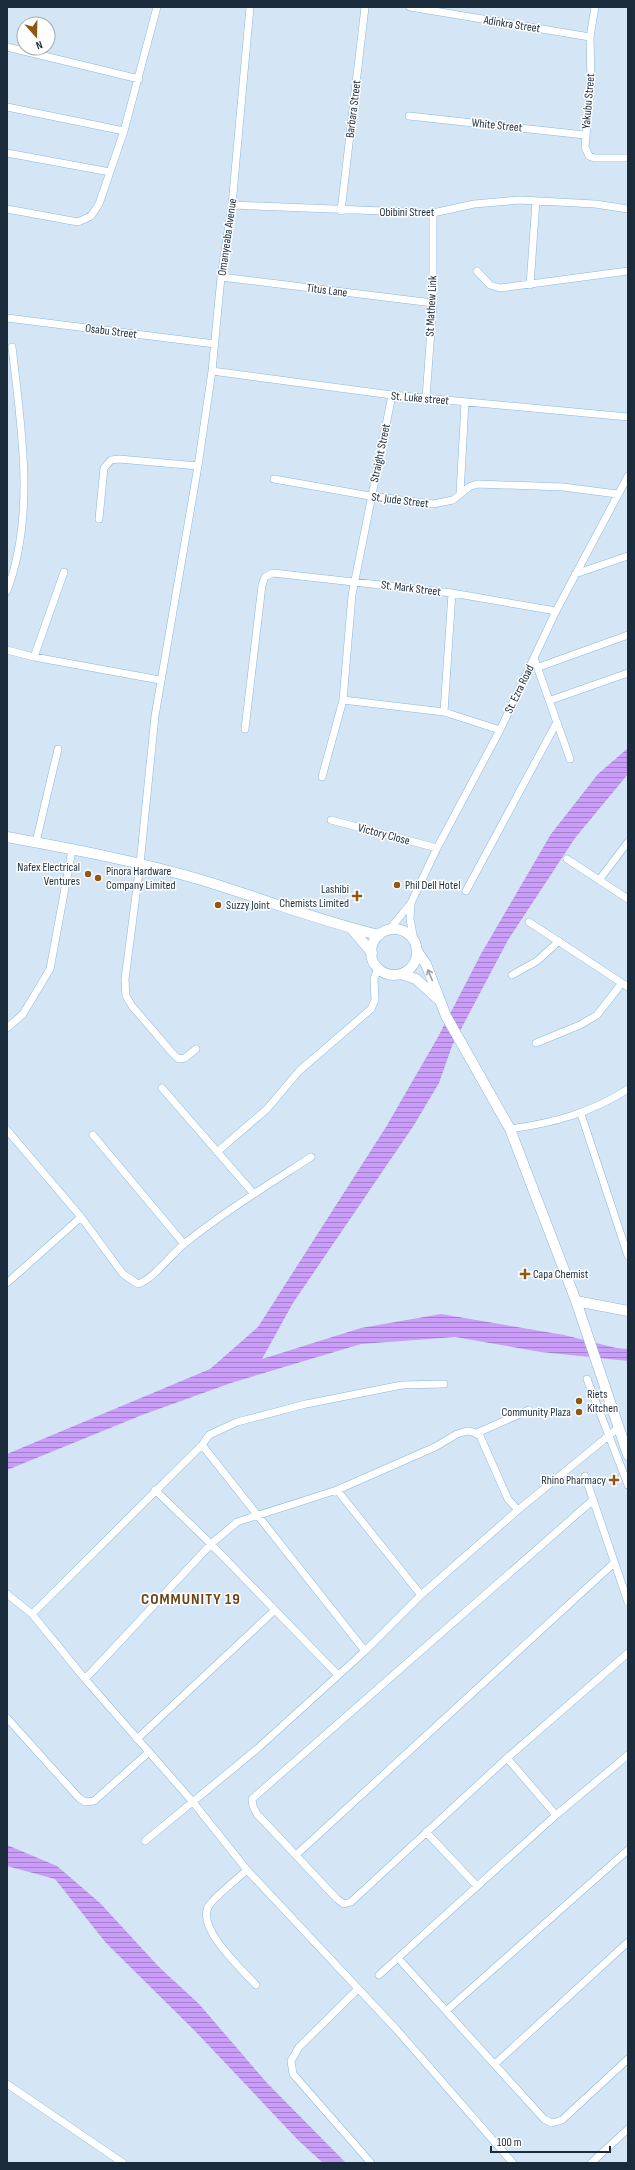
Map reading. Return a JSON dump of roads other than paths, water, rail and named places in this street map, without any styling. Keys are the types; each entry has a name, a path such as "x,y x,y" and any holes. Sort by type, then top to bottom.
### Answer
{"street":[{"path":"7,209 78,222 91,216 95,210 110,172 124,131 157,7"},
{"name":"Omanyeaba Avenue","path":"196,1049 185,1058 179,1059 174,1055 132,1006 126,996 125,980 140,864 160,680 198,466 212,371 221,277 232,205 250,7"},
{"name":"Barbara Street","path":"341,211 365,7"},
{"name":"Adinkra Street","path":"410,7 590,37"},
{"name":"Yakubu Street","path":"595,7 590,37 591,82 585,147 589,156 594,158 628,158"},
{"path":"7,47 139,79"},
{"path":"7,107 124,131"},
{"name":"White Street","path":"409,116 585,135"},
{"path":"7,153 110,172"},
{"name":"Obibini Street","path":"232,205 341,211 433,213 474,204 520,200 596,204 628,208"},
{"path":"530,285 536,201"},
{"name":"St Mathew Link","path":"426,398 432,303 433,213"},
{"path":"477,271 494,287 500,288 628,271"},
{"name":"Titus Lane","path":"221,277 432,303"},
{"name":"Osabu Street","path":"7,318 215,344"},
{"path":"7,591 18,557 23,505 21,433 12,347"},
{"name":"St. Luke street","path":"212,371 392,396 628,416"},
{"name":"Straight Street","path":"322,777 343,700 354,580 370,496 392,396"},
{"path":"460,494 465,402"},
{"path":"99,519 104,468 111,460 126,459 198,466"},
{"name":"St. Ezra Road","path":"411,903 437,848 500,730 556,611 617,494 626,483 628,476"},
{"name":"St. Jude Street","path":"274,479 370,496 433,504 454,500 469,487 477,484 563,487 617,494"},
{"path":"575,574 628,556"},
{"path":"34,657 64,572"},
{"name":"St. Mark Street","path":"245,729 262,585 265,577 273,573 354,580 452,593 556,611"},
{"path":"444,712 452,593"},
{"path":"539,668 628,635"},
{"path":"7,650 34,657 160,680"},
{"path":"534,658 539,668 570,759"},
{"path":"550,700 628,673"},
{"path":"343,700 444,712 500,730"},
{"path":"466,890 557,722"},
{"path":"36,842 58,749"},
{"name":"Victory Close","path":"331,820 437,848"},
{"path":"7,837 140,864 204,881 351,928 379,935"},
{"path":"599,880 628,842"},
{"path":"7,1028 23,1014 50,969 72,850"},
{"path":"567,859 628,899"},
{"path":"372,953 373,943 379,935 389,930 411,903"},
{"path":"411,903 410,919 417,951 426,964 446,1016 510,1129 576,1301 628,1455"},
{"path":"529,922 625,985 597,1015 580,1025 536,1043"},
{"path":"217,1152 267,1109 299,1071 371,1009 376,1000 373,984 378,968 372,953 351,928"},
{"path":"389,930 403,931 414,940"},
{"path":"512,975 537,961 559,941"},
{"path":"401,974 413,965 417,951"},
{"path":"378,968 393,975 401,974 416,979 439,1000"},
{"path":"162,1088 254,1194"},
{"path":"510,1129 538,1125 581,1114 628,1089"},
{"path":"581,1114 628,1256"},
{"path":"7,1130 80,1217 123,1274 136,1283 148,1280 184,1244 254,1194 311,1157"},
{"path":"93,1135 184,1244"},
{"path":"7,1284 80,1217"},
{"path":"576,1301 628,1311"},
{"path":"587,1379 628,1485"},
{"path":"32,1614 202,1445 209,1435 237,1422 306,1404 402,1385 444,1384"},
{"path":"85,1680 211,1544 237,1522 337,1490 435,1447 457,1434 466,1431 477,1433 529,1410"},
{"path":"144,1841 257,1749 337,1674 364,1651 421,1596 518,1510 618,1428"},
{"path":"477,1433 484,1444 508,1499 518,1510"},
{"path":"202,1445 364,1651"},
{"path":"585,1476 628,1602"},
{"path":"156,1490 211,1544 337,1674"},
{"path":"337,1490 421,1596"},
{"path":"593,1500 252,1799 253,1806 257,1814 344,1904 351,1902 507,1758 628,1653"},
{"path":"296,1855 614,1563"},
{"path":"7,1594 32,1614 85,1680 192,1801 247,1870 402,2036 513,2163"},
{"path":"137,1739 275,1610"},
{"path":"7,1718 79,1798 85,1802 94,1801 149,1752"},
{"path":"379,1975 556,1815 628,1755"},
{"path":"507,1758 556,1815"},
{"path":"426,1832 477,1886"},
{"path":"446,2011 628,1850"},
{"path":"247,1870 210,1904 205,1914 209,1928 215,1938 256,1985"},
{"path":"494,2064 628,1942"},
{"path":"398,1958 544,2119 552,2123 562,2120 628,2059"},
{"path":"358,1989 299,2047 291,2061 293,2074 371,2163"},
{"path":"7,2084 123,2163"},
{"path":"591,2163 628,2129"}],"place":[{"name":"Nafex Electrical Ventures","path":"88,874"},
{"name":"Pinora Hardware Company Limited","path":"98,878"},
{"name":"Phil Dell Hotel","path":"397,885"},
{"name":"Lashibi Chemists Limited","path":"357,896"},
{"name":"Suzzy Joint","path":"218,905"},
{"name":"Capa Chemist","path":"525,1274"},
{"name":"Riets Kitchen","path":"579,1401"},
{"name":"Community Plaza","path":"579,1412"},
{"name":"Rhino Pharmacy","path":"614,1480"}],"district":[{"name":"COMMUNITY 19","path":"191,1598"}]}
